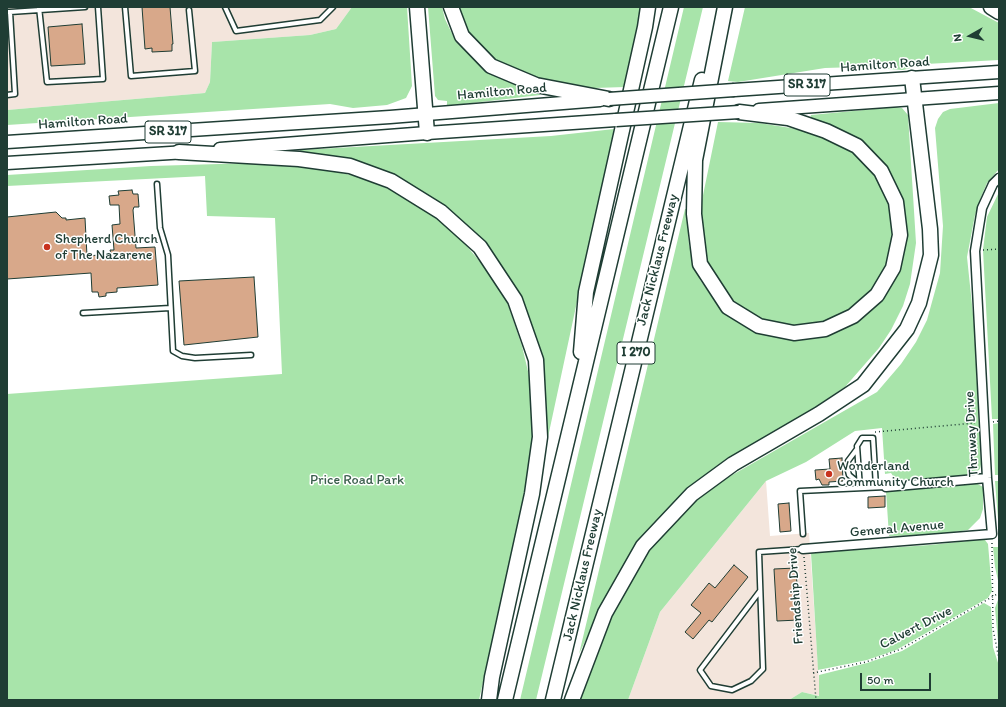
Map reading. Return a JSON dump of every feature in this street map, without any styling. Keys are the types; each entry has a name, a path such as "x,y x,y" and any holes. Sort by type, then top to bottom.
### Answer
{"highway":[{"path":"417,7 427,133"},
{"path":"451,7 462,36 491,66 536,85 609,99"},
{"path":"576,402 586,292 645,27 648,7"},
{"path":"505,700 671,7"},
{"name":"Jack Nicklaus Freeway","path":"553,700 720,7"},
{"path":"725,7 695,160 694,214 700,264 728,306 759,326 794,333 825,329 853,316 877,295 893,268 900,235 896,202 881,171 857,146 826,131 788,118 739,112"},
{"path":"991,7 999,12"},
{"path":"572,700 605,613 643,546 692,494 734,464 819,414 863,385 907,329 919,303 931,255 930,229 912,78"},
{"path":"179,152 299,159 350,166 391,181 441,212 480,248 515,300 536,360 540,436 532,494 492,677 489,700"}],"main road":[{"name":"Hamilton Road","path":"7,142 425,114 609,99 999,72"},
{"name":"SR 317","path":"7,164 999,93"}],"street":[{"name":"Thruway Drive","path":"992,534 987,478 975,251 982,208 993,184 999,178"},
{"path":"886,487 987,478"},
{"name":"General Avenue","path":"803,549 992,534"}],"lane":[{"path":"7,94 14,94 9,37 9,12 39,8 85,7"},
{"path":"39,8 47,82 103,79 98,7"},
{"path":"126,7 131,76 195,71 189,10"},
{"path":"225,7 236,31 320,20 333,7"},
{"path":"157,184 160,228 168,255 172,350 182,356 195,358 251,355"},
{"path":"83,313 170,308"},
{"path":"848,464 848,461 857,449 862,438 873,438 876,487"},
{"path":"857,449 860,486"},
{"path":"848,471 849,475 860,486 886,487"},
{"name":"Friendship Drive","path":"802,534 800,491 860,486"},
{"path":"760,591 700,670 711,686 732,690 751,681 763,669 759,552 803,549"}],"path":[{"path":"975,251 999,249"},
{"path":"873,432 999,421"},
{"path":"992,534 994,629 999,659"},
{"name":"Friendship Drive","path":"803,549 816,700"},
{"name":"Calvert Drive","path":"813,673 866,662 901,649 999,593"}],"shaded area":[{"path":"7,7 352,7 336,29 310,35 212,42 210,82 205,93 7,110"},
{"path":"766,481 770,536 809,533 820,696 802,692 789,700 628,700 660,612"}],"green space":[{"path":"352,7 407,7 412,86 406,98 387,105 353,108 330,104 7,125 7,110 205,93 210,82 212,42 310,35 336,29"},
{"path":"428,7 442,7 445,19 456,42 492,73 517,85 539,92 540,95 447,106 447,101 438,100 435,96"},
{"path":"454,7 643,7 625,87 594,88 557,85 532,79 500,65 479,50 464,33"},
{"path":"684,7 703,7 536,700 520,700"},
{"path":"745,7 969,7 999,23 999,60 926,64 903,70 857,67 825,68 738,82 728,81"},
{"path":"999,103 999,169 987,183 981,197 975,215 967,257 974,324 981,464 980,469 974,474 967,476 897,482 891,473 885,474 882,428 855,431 806,462 766,481 660,612 628,700 580,700 606,628 624,589 641,560 661,534 693,503 720,482 877,392 901,364 916,342 927,320 940,273 943,226 935,128 938,119 943,112 950,109"},
{"path":"895,107 902,108 908,115 916,243 910,284 903,306 891,330 879,348 845,387 672,505 652,526 618,573 579,654 685,209 689,209 689,245 700,280 719,306 734,319 753,329 785,338 832,333 897,269 893,182 810,119 811,115"},
{"path":"718,122 759,123 791,128 824,137 847,148 865,162 878,179 886,195 891,211 892,237 885,268 871,292 861,302 835,320 805,327 769,324 735,307 703,258 701,205"},
{"path":"614,129 548,437 545,434 543,390 508,278 429,199 301,154 300,150 551,136"},
{"name":"Price Road Park","path":"253,163 320,168 359,177 396,192 429,211 461,239 491,275 507,302 522,346 531,384 533,445 517,530 479,700 7,700 7,394 282,374 275,218 207,216 205,176 7,186 7,175 151,166"},
{"path":"999,192 999,419 992,419 983,250 987,217"},
{"path":"999,423 999,475 995,475 993,424"},
{"path":"995,481 999,481 999,532"},
{"path":"976,483 983,487 983,509 980,518 968,530 933,535 889,536 886,491"},
{"path":"979,538 985,540 988,544 992,591 988,598 896,650 867,660 818,670 811,553 930,545 968,541"},
{"path":"993,547 999,547 999,585 995,567"},
{"path":"999,597 999,653 995,608"},
{"path":"984,603 991,607 993,647 999,666 999,700 789,700 802,692 819,696 819,675 867,663 902,651"}],"building":[{"path":"142,7 170,7 173,44 172,51 152,52 152,48 145,49"},
{"path":"82,24 85,64 51,66 48,27"},
{"path":"132,190 133,194 138,194 139,207 134,207 133,210 136,248 155,247 158,285 117,288 117,292 106,293 106,296 99,297 98,292 92,292 91,273 7,279 7,217 56,212 62,218 66,218 66,220 85,218 87,256 111,254 110,250 114,250 112,225 120,224 119,205 110,205 109,196 119,195 118,191"},
{"path":"254,277 258,337 184,345 179,281"},
{"name":"Wonderland Community Church","path":"842,458 843,481 829,482 829,485 822,485 819,479 816,480 815,470 830,469 829,459"},
{"path":"885,496 885,507 868,508 868,497"},
{"path":"789,503 791,531 780,532 778,504"},
{"path":"734,565 748,577 712,622 709,620 693,639 685,632 701,613 691,605 709,583 715,588"},
{"path":"796,568 799,620 777,621 774,569"}],"place":[{"name":"Shepherd Church of The Nazarene","path":"47,247"},
{"name":"Wonderland Community Church","path":"829,474"}]}
